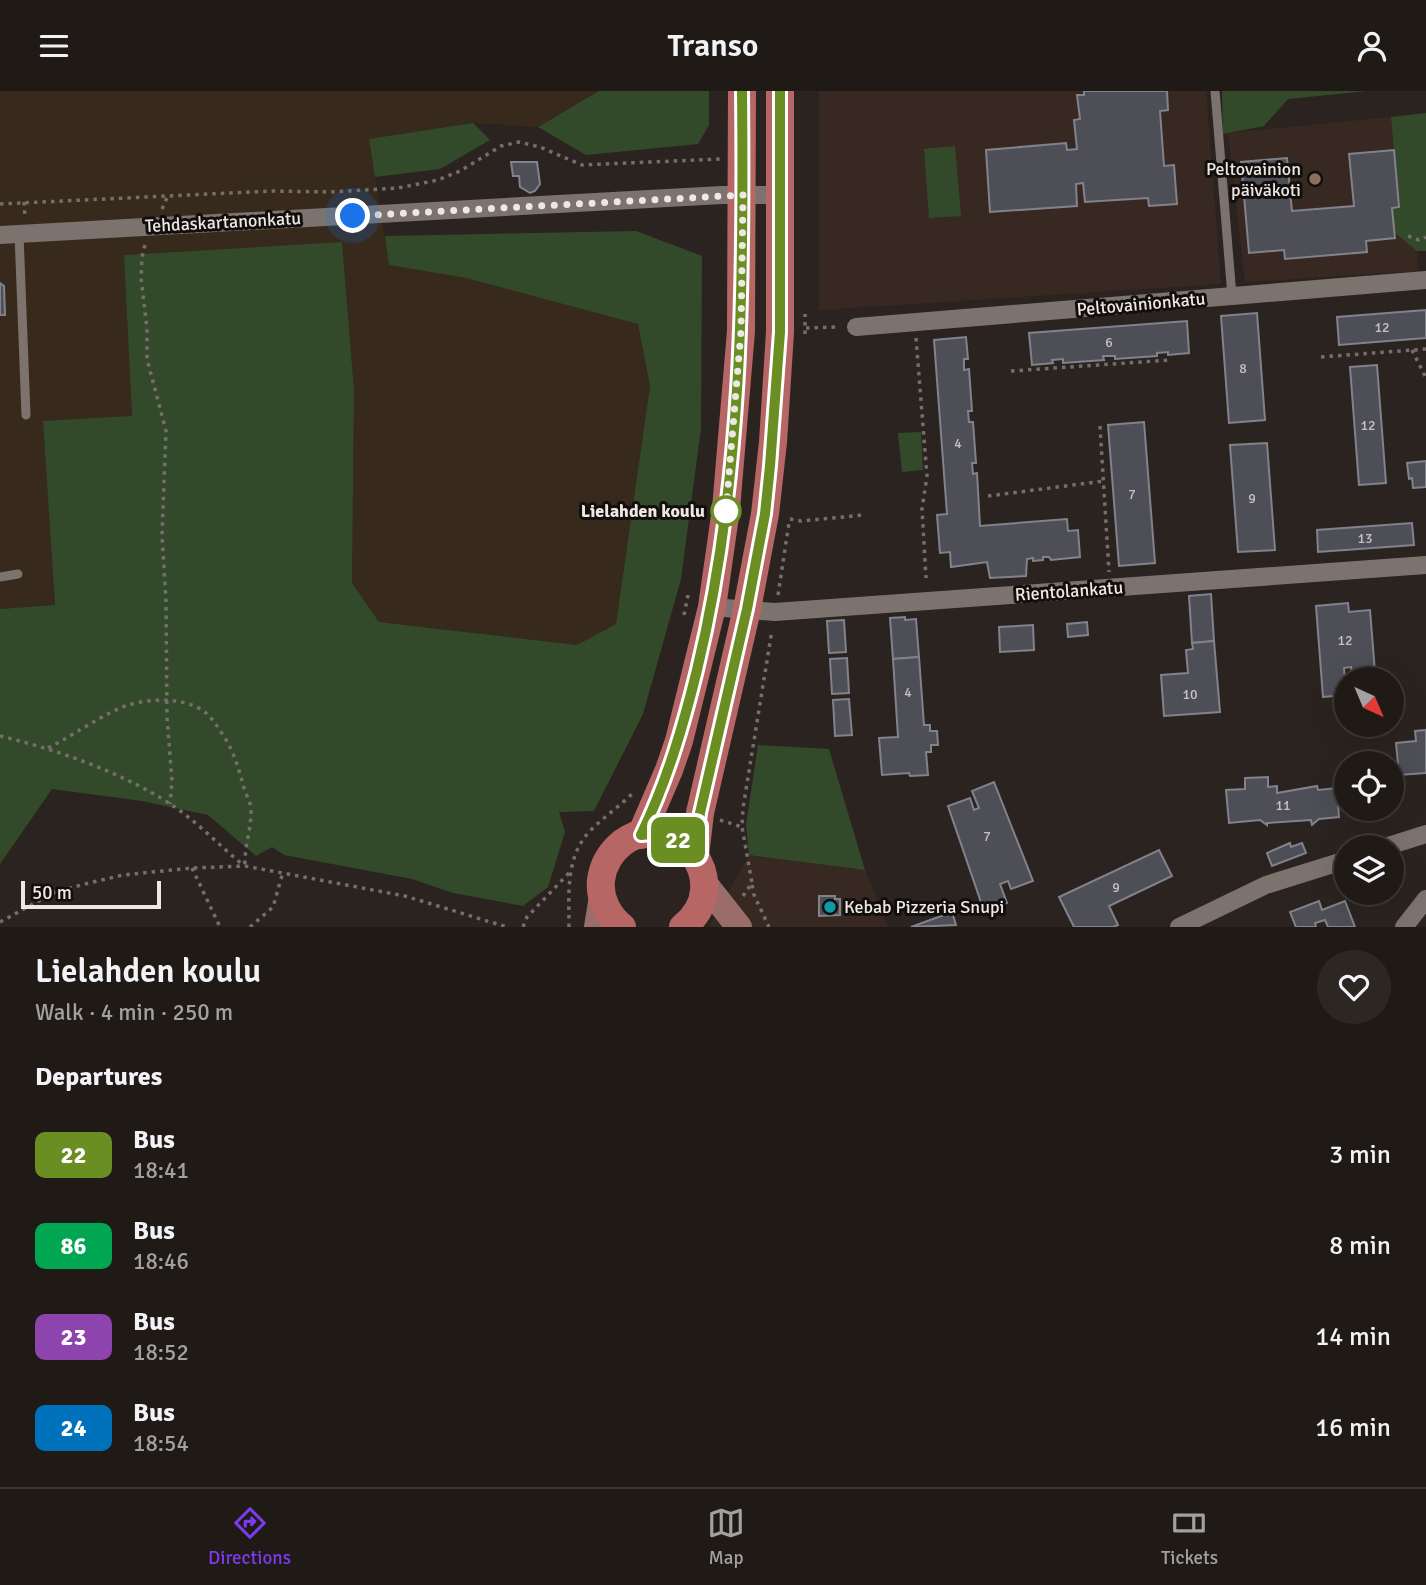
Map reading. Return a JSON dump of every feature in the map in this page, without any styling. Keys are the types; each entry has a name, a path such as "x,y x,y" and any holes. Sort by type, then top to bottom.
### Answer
{"main road":[{"path":"641,835 679,741 712,607 726,509 741,331 742,91"},
{"path":"695,856 700,813 747,609 765,514 773,442 780,332 780,91"},
{"path":"597,927 602,896 601,877 607,860 619,846 641,835 654,833 682,842 701,865 705,884 698,911 683,927"},
{"path":"705,884 739,927"},
{"path":"602,896 611,916 622,927"}],"street":[{"name":"Tehdaskartanonkatu","path":"0,235 782,195"},
{"name":"Peltovainionkatu","path":"856,327 1426,280"},
{"name":"Rientolankatu","path":"712,607 775,612 1426,565"},
{"path":"1404,841 1426,834"},
{"path":"1179,927 1266,885 1334,864"},
{"path":"1404,927 1426,899"}],"lane":[{"path":"1215,91 1232,296"},
{"path":"19,234 26,415"},
{"path":"0,577 18,574"}],"path":[{"path":"0,204 168,195 398,188 438,180 460,171 501,146 519,142 540,147 582,165 720,159"},
{"path":"168,195 142,257 141,278 147,329 147,359 166,431 162,535 172,781 170,804"},
{"path":"1408,236 1419,240 1426,237"},
{"path":"915,322 927,476 922,509 926,578"},
{"path":"806,328 856,327"},
{"path":"1321,357 1426,349"},
{"path":"1412,350 1426,378"},
{"path":"1011,371 1170,360"},
{"path":"1100,426 1111,588"},
{"path":"988,496 1104,481"},
{"path":"790,519 802,521 864,515"},
{"path":"682,627 690,587"},
{"path":"48,748 121,708 167,701 184,703 205,712 216,723 238,762 251,805 250,828 244,851 245,866"},
{"path":"1,738 48,748 113,774 170,804 245,866"},
{"path":"569,927 570,872 573,860 585,837 635,790"},
{"path":"0,922 54,892 123,875 245,866 405,896 507,927"},
{"path":"192,868 220,927"},
{"path":"250,927 273,907 283,872"},
{"path":"523,927 527,918 570,872"},
{"path":"752,883 754,895 769,927"}],"shaded area":[{"path":"0,91 599,91 538,127 473,123 369,140 389,265 466,278 638,324 650,386 616,624 577,645 379,622 352,583 354,390 342,242 124,255 132,417 43,421 55,605 0,609"},
{"path":"819,91 1206,91 1221,284 819,310"},
{"name":"Peltovainion päiväkoti","path":"1391,117 1399,207 1394,232 1417,251 1418,271 1245,282 1228,133"},
{"path":"749,855 865,870 888,927 709,927"}],"green space":[{"path":"599,91 709,91 709,125 698,144 586,155 538,127"},
{"path":"1222,91 1368,91 1288,99 1264,126 1223,134"},
{"path":"1426,113 1426,251 1417,251 1394,232 1392,208 1399,207 1391,117"},
{"path":"473,123 490,140 440,169 375,177 369,139"},
{"path":"955,146 961,216 929,218 924,149"},
{"path":"636,231 702,256 701,428 681,579 643,714 594,811 559,812 565,832 548,887 523,906 453,893 412,879 284,855 272,847 256,856 208,815 142,801 52,789 0,864 0,609 55,605 43,421 132,416 124,255 342,242 354,390 352,583 379,622 577,645 616,624 650,386 638,324 466,278 389,265 385,236"},
{"path":"921,432 923,470 902,472 898,433"},
{"path":"758,745 829,749 865,870 749,855 746,825"}],"building":[{"path":"1084,91 1167,91 1168,110 1160,111 1164,166 1174,165 1177,204 1149,206 1148,198 1085,202 1083,183 1076,184 1077,206 990,212 986,150 1066,143 1067,150 1077,149 1074,120 1080,119 1077,95 1084,95"},
{"name":"Peltovainion päiväkoti","path":"1394,150 1399,207 1392,208 1395,238 1366,241 1367,252 1285,259 1284,250 1249,253 1241,162 1287,158 1292,211 1354,206 1349,154"},
{"path":"511,162 537,162 540,184 535,191 530,193 520,187 519,176 513,176"},
{"path":"0,283 4,286 5,315 0,315"},
{"path":"1426,310 1426,338 1339,345 1337,317"},
{"path":"1257,313 1265,420 1229,423 1221,316"},
{"path":"1187,321 1189,353 1168,355 1168,352 1157,353 1157,356 1115,359 1115,356 1103,356 1104,360 1063,363 1063,359 1032,365 1029,333"},
{"path":"966,337 968,359 964,359 964,370 969,369 972,411 968,411 969,422 973,422 976,463 972,463 973,474 977,473 980,526 1067,519 1068,531 1078,530 1080,557 1051,560 1049,557 1043,557 1043,560 1033,561 1033,558 1027,559 1026,576 990,578 987,562 951,567 950,552 940,553 937,515 947,514 934,340"},
{"path":"1377,365 1386,483 1359,485 1350,367"},
{"path":"1144,422 1155,563 1119,566 1108,425"},
{"path":"1267,443 1275,550 1238,552 1230,445"},
{"path":"1426,461 1426,487 1413,488 1407,463"},
{"path":"1412,523 1414,545 1318,552 1317,530"},
{"path":"1211,594 1214,641 1192,643 1189,596"},
{"path":"1348,603 1349,612 1370,610 1375,667 1334,667 1334,696 1323,697 1316,606"},
{"path":"905,617 905,620 916,619 919,657 893,659 890,618"},
{"path":"844,620 846,652 829,653 827,621"},
{"path":"1087,622 1088,635 1068,637 1067,624"},
{"path":"1033,625 1034,650 1000,652 999,627"},
{"path":"1214,641 1220,712 1164,716 1161,675 1188,673 1186,650 1193,649 1192,643"},
{"path":"919,657 924,725 930,725 930,731 937,731 938,745 931,745 931,752 926,752 928,775 882,775 879,738 898,737 893,659"},
{"path":"847,658 849,693 832,694 830,659"},
{"path":"849,699 852,735 835,736 833,700"},
{"path":"1426,730 1426,773 1404,775 1404,751 1397,751 1396,743 1416,741 1415,731"},
{"path":"1268,777 1268,787 1277,786 1277,793 1317,786 1318,790 1334,788 1334,818 1319,819 1312,825 1311,820 1267,825 1260,820 1229,823 1226,790 1245,789 1245,778"},
{"path":"994,782 1033,881 1011,889 1008,881 1000,884 1007,903 984,911 948,806 970,798 974,810 979,808 972,791"},
{"path":"1290,843 1291,847 1302,843 1306,853 1272,866 1267,853"},
{"path":"1159,850 1172,876 1109,906 1118,925 1074,927 1059,897"},
{"name":"Kebab Pizzeria Snupi","path":"819,896 835,896 835,899 840,899 840,915 819,916"},
{"path":"1319,901 1322,910 1335,905 1347,905 1355,927 1328,927 1325,920 1315,923 1316,927 1296,927 1290,912"},
{"path":"952,912 956,925 911,927"}],"bus line":[{"name":"22","path":"742,91 741,331 726,509 712,607 679,741 641,835 654,833 673,837 689,848 695,856 700,813 747,609 765,514 773,442 780,332 780,91"}],"place":[{"name":"Peltovainion päiväkoti","path":"1315,179"},
{"name":"Lielahden koulu","path":"726,511"},
{"name":"Kebab Pizzeria Snupi","path":"830,907"}],"route":[{"path":"353,216 743,195 741,331 726,511"}]}
